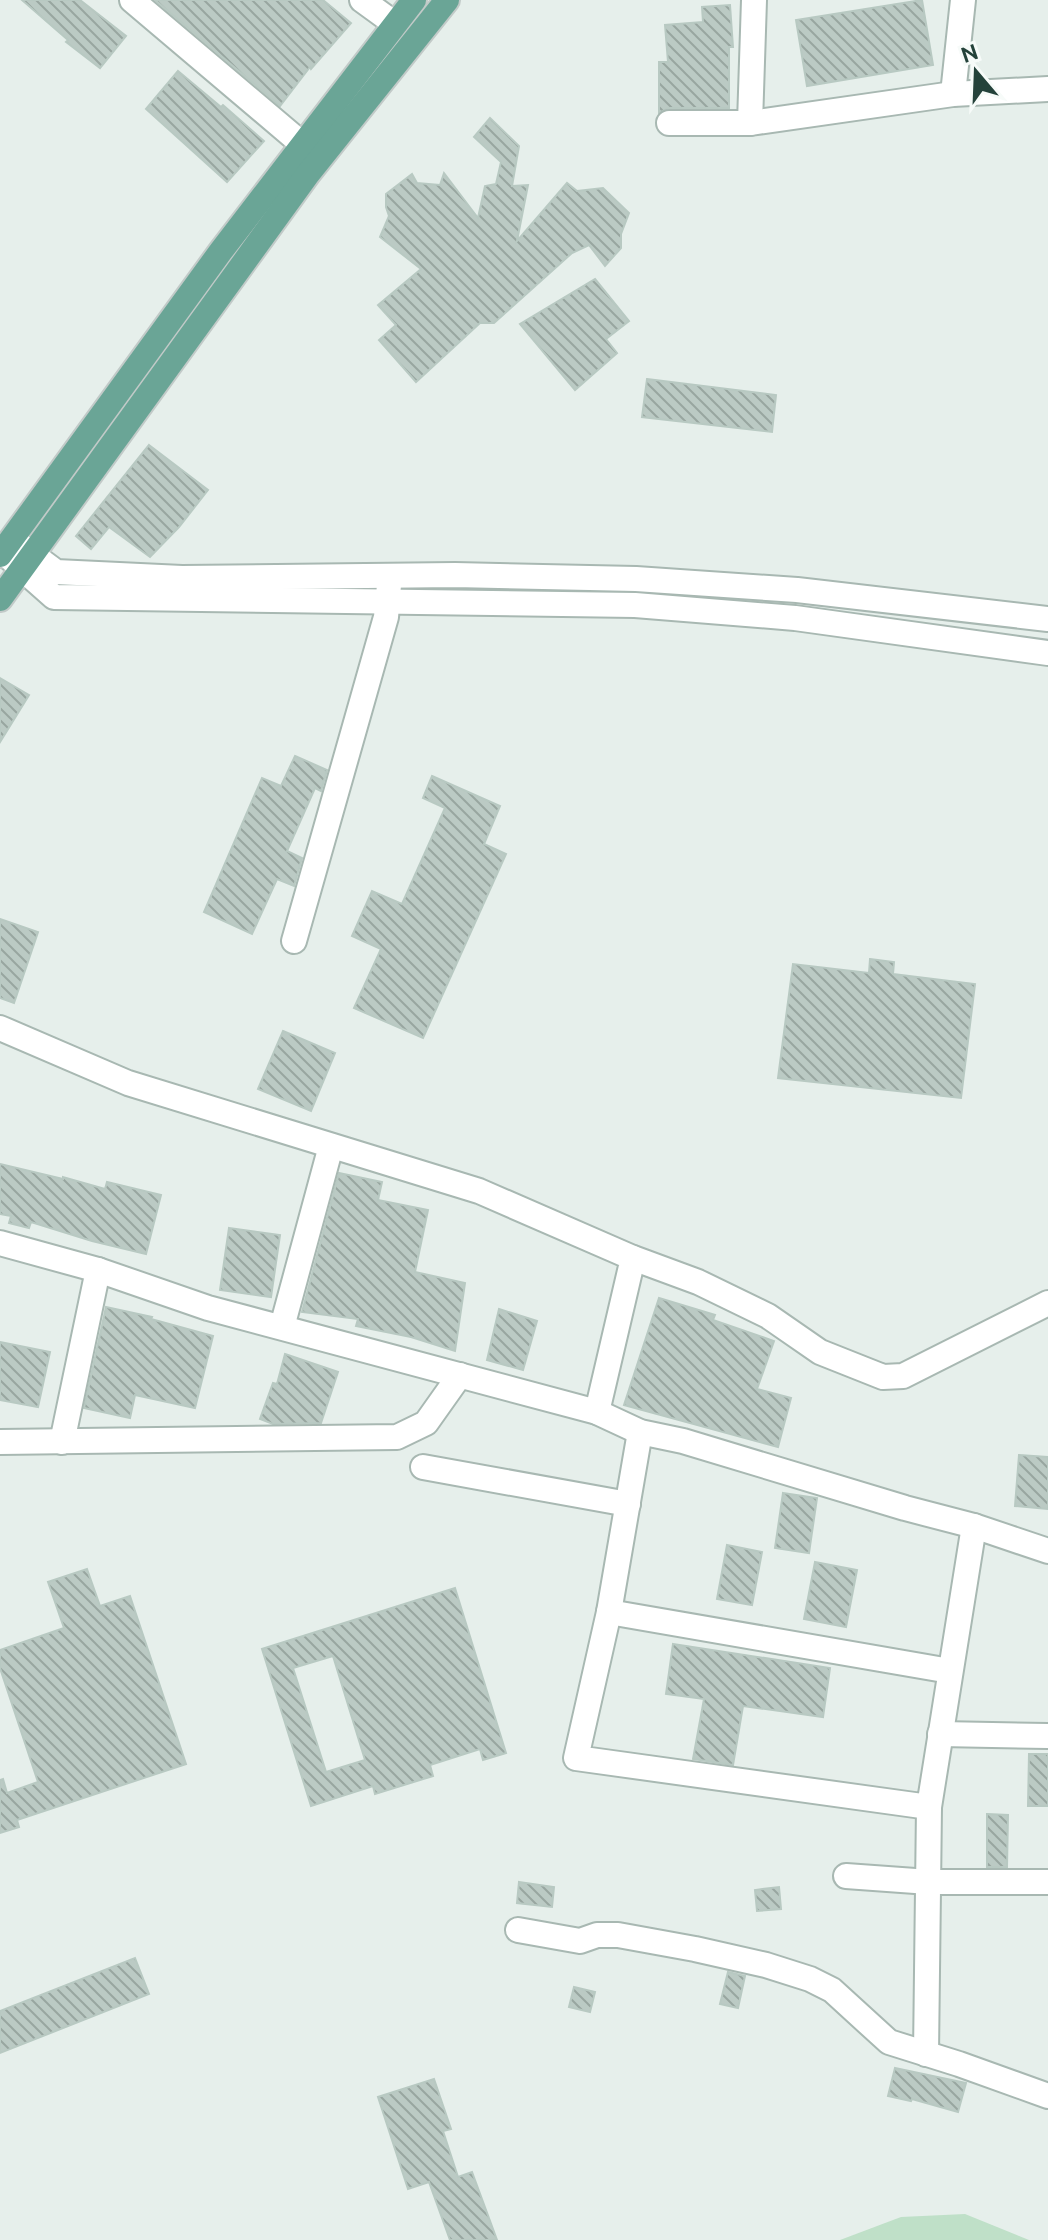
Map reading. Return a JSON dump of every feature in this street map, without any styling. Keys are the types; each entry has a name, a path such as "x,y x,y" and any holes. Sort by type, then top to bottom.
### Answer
{"main road":[{"path":"5,549 139,361 414,0"},
{"path":"0,599 308,174 447,0"}],"street":[{"path":"132,0 302,144"},
{"path":"362,0 395,24"},
{"path":"750,123 754,0"},
{"path":"953,94 963,0"},
{"path":"669,123 750,123 953,94 1048,89"},
{"path":"5,549 27,562 56,572 181,589 388,601 635,605 795,618 1048,653"},
{"path":"181,589 390,576 636,579 797,590 1048,619"},
{"path":"294,941 386,617 390,576"},
{"path":"0,1028 128,1083 479,1191 633,1258 698,1282 768,1316 820,1352 883,1377 903,1376 1048,1303"},
{"path":"282,1327 331,1146"},
{"path":"0,1243 98,1270 208,1308 597,1412 640,1432 683,1441 974,1526 1048,1551"},
{"path":"597,1412 633,1258"},
{"path":"62,1442 98,1270"},
{"path":"0,1442 397,1437 426,1423 460,1375"},
{"path":"640,1432 609,1612 576,1758 929,1807"},
{"path":"423,1467 628,1504"},
{"path":"926,2054 929,1807 974,1526"},
{"path":"609,1612 950,1671"},
{"path":"940,1734 1048,1736"},
{"path":"846,1876 929,1882 1048,1882"},
{"path":"518,1930 580,1941 597,1935 618,1935 766,1965 810,1979 832,1990 889,2042 1048,2096"}],"green space":[{"path":"965,2214 1029,2240 840,2240 901,2217"}],"building":[{"path":"22,0 80,0 126,36 100,68 66,42 68,40"},
{"path":"155,0 323,0 351,23 310,67 280,106"},
{"path":"922,0 933,65 807,86 796,20"},
{"path":"730,5 733,47 729,47 729,108 669,108 659,113 659,62 668,62 665,25 703,22 702,7"},
{"path":"178,71 264,141 227,182 146,109"},
{"path":"490,118 519,146 512,186 528,185 517,241 567,183 577,191 603,188 629,213 621,234 621,248 605,266 589,245 572,253 494,323 480,323 416,382 379,340 396,325 378,305 421,269 380,237 389,216 386,194 412,174 417,183 440,185 444,173 478,218 485,186 496,184 501,162 474,137"},
{"path":"595,279 629,321 606,339 617,353 575,390 520,324"},
{"path":"647,379 776,395 772,432 642,417"},
{"path":"149,445 208,490 150,557 109,527 91,549 76,536"},
{"path":"0,678 29,695 0,742"},
{"path":"295,756 327,770 321,791 315,788 287,851 302,858 294,886 277,879 252,934 204,912 262,778 281,786"},
{"path":"432,776 500,806 484,844 506,854 423,1038 354,1008 381,949 352,936 372,891 402,904 445,808 423,798"},
{"path":"0,919 38,932 14,1003 0,998"},
{"path":"870,959 894,962 893,974 975,984 961,1098 778,1078 793,964 869,973"},
{"path":"283,1031 335,1053 311,1111 258,1089"},
{"path":"0,1164 105,1189 107,1182 161,1195 146,1254 31,1222 29,1228 9,1223 11,1216 0,1214"},
{"path":"339,1173 382,1182 378,1200 428,1210 415,1272 465,1283 455,1351 411,1337 356,1326 358,1319 302,1312"},
{"path":"229,1228 280,1235 271,1297 220,1290"},
{"path":"659,1298 715,1315 713,1320 774,1341 757,1389 791,1398 778,1447 624,1405"},
{"path":"106,1307 213,1336 195,1408 135,1395 130,1418 84,1408"},
{"path":"499,1309 537,1321 523,1370 487,1360"},
{"path":"0,1342 50,1352 38,1407 0,1400"},
{"path":"285,1354 338,1372 321,1423 273,1424 260,1419 273,1383 277,1384"},
{"path":"1019,1455 1048,1457 1048,1509 1015,1506"},
{"path":"783,1493 817,1498 809,1553 775,1548"},
{"path":"727,1545 762,1552 752,1605 717,1599"},
{"path":"815,1562 857,1570 846,1627 804,1619"},
{"path":"87,1569 100,1606 130,1596 186,1764 17,1820 19,1827 0,1833 0,1780 3,1779 7,1793 38,1782 0,1668 0,1650 64,1628 48,1582"},
{"path":"455,1588 506,1753 483,1760 480,1749 430,1765 433,1776 375,1794 373,1786 311,1806 262,1649","holes":["333,1656 365,1760 326,1772 293,1668"]},
{"path":"673,1644 830,1668 823,1717 743,1706 733,1765 693,1759 704,1699 666,1694"},
{"path":"1029,1754 1048,1754 1048,1806 1028,1806"},
{"path":"987,1814 1008,1815 1007,1867 987,1867"},
{"path":"519,1882 554,1887 552,1907 517,1903"},
{"path":"779,1887 781,1909 757,1911 755,1890"},
{"path":"135,1958 149,1994 0,2053 0,2011"},
{"path":"728,1972 745,1976 738,2008 720,2004"},
{"path":"574,1987 595,1992 590,2012 569,2007"},
{"path":"895,2068 966,2083 958,2112 912,2099 888,2096"},
{"path":"434,2079 451,2129 443,2131 458,2177 472,2172 497,2240 450,2240 429,2182 408,2189 378,2097"}]}
